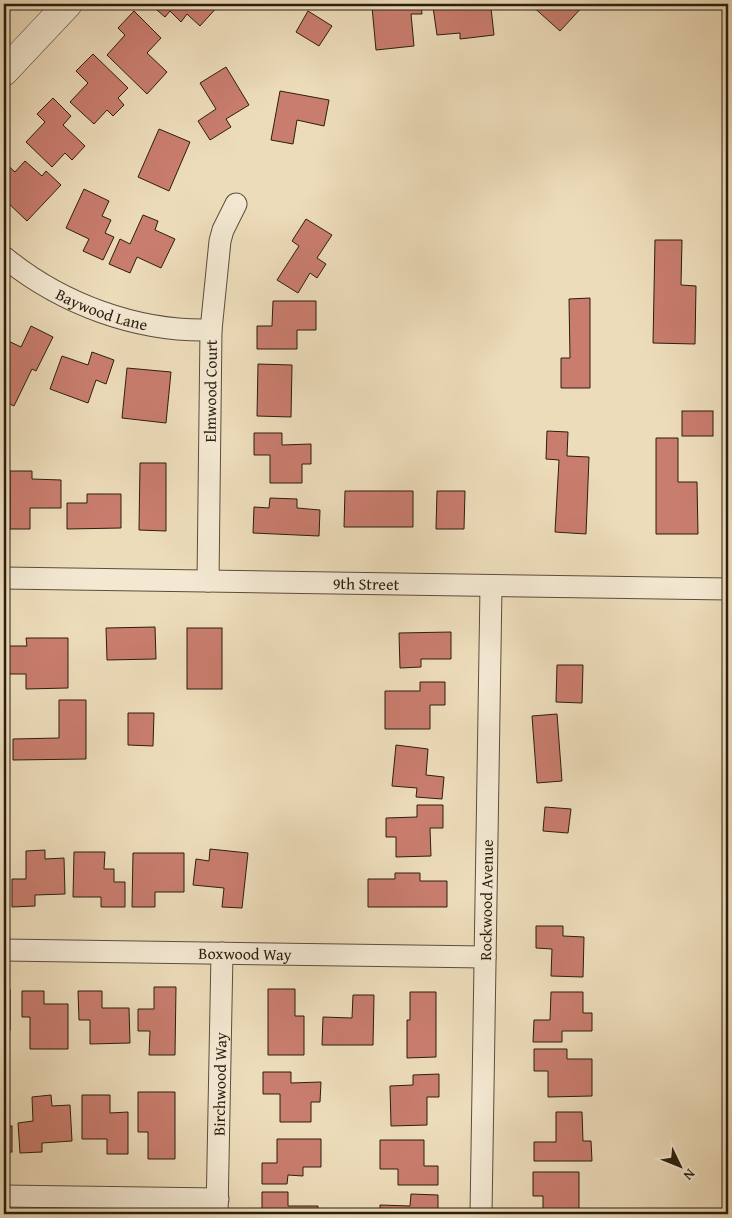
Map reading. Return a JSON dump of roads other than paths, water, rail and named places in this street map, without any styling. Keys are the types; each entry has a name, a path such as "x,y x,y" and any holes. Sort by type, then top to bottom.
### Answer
{"street":[{"path":"4,72 68,4"},
{"name":"Elmwood Court","path":"208,581 211,330 220,241 223,230 236,204"},
{"name":"Baywood Lane","path":"4,257 51,290 114,316 170,328 211,330"},
{"name":"9th Street","path":"4,578 491,587 728,589"},
{"name":"Rockwood Avenue","path":"481,1214 491,587"},
{"name":"Boxwood Way","path":"4,950 486,957"},
{"name":"Birchwood Way","path":"218,1207 222,953"},
{"path":"4,1196 218,1207"}]}
